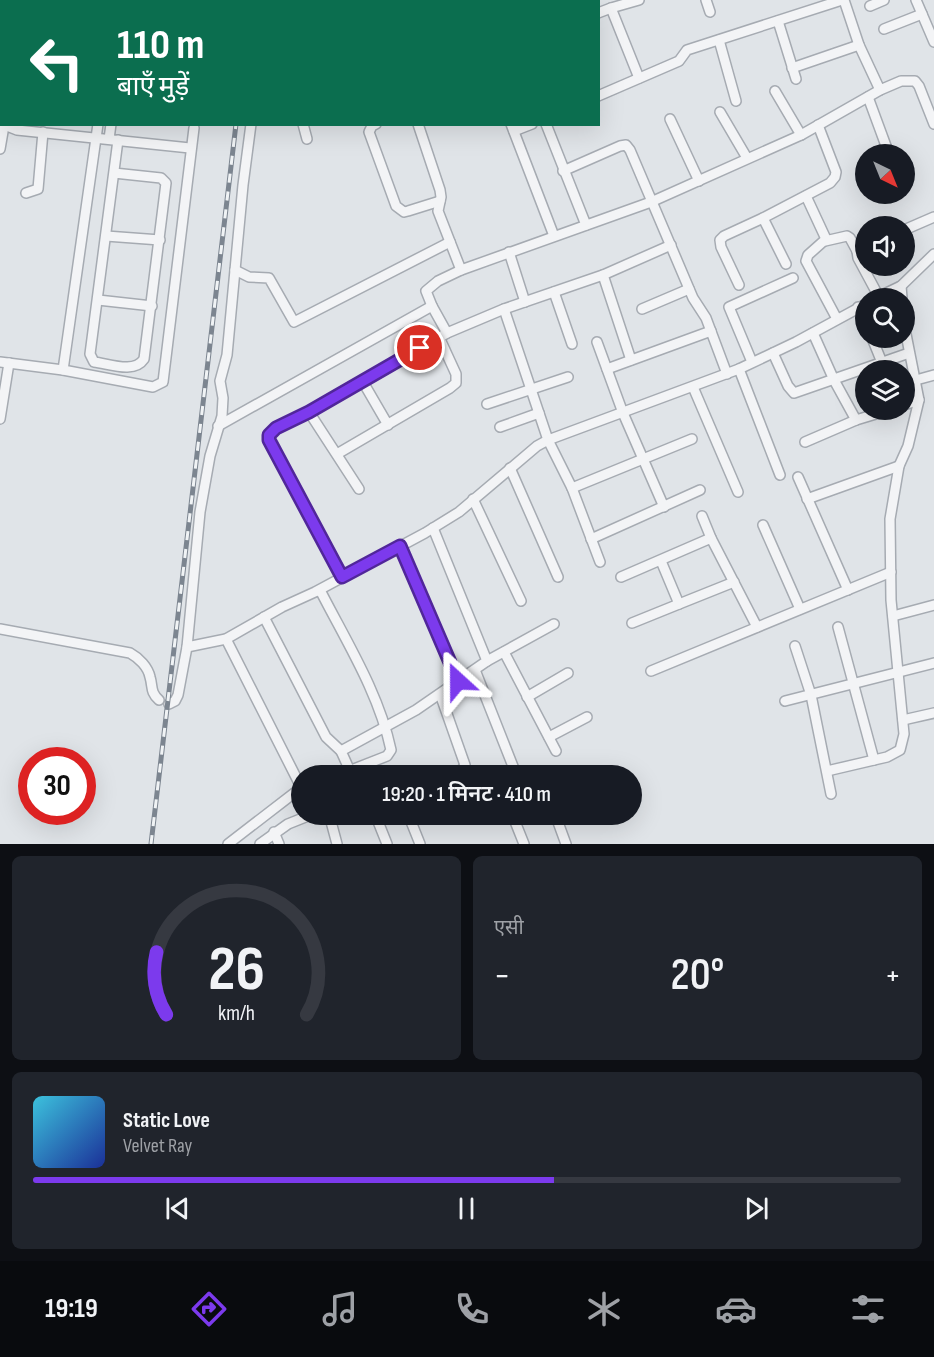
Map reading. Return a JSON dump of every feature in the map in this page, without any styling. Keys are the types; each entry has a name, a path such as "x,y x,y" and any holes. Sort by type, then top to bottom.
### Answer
{"street":[{"path":"600,12 639,0"},
{"path":"706,0 710,12"},
{"path":"600,95 680,61 687,50 843,0 859,45 880,90"},
{"path":"870,6 884,0"},
{"path":"916,0 933,36"},
{"path":"611,8 639,78"},
{"path":"884,29 922,14"},
{"path":"778,21 796,79"},
{"path":"719,40 736,101"},
{"path":"792,68 859,45"},
{"path":"337,454 456,383 456,374 426,291 438,281 509,252 651,202 801,135 880,90 901,81 915,81 919,86 934,124"},
{"path":"775,91 801,135"},
{"path":"868,97 885,144"},
{"path":"720,112 747,158"},
{"path":"670,119 699,181"},
{"path":"739,285 721,247 720,240 830,183 836,177 818,125"},
{"path":"0,149 2,126"},
{"path":"7,126 17,130 190,148"},
{"path":"63,370 98,126"},
{"path":"111,126 114,140 114,172 91,359 94,362 133,368 140,366 144,359 166,183 161,178 114,172"},
{"path":"0,629 130,653 140,660 149,673 152,693 164,702 175,701 187,647 200,512 222,416 223,398 220,381 227,355 243,185 252,126"},
{"path":"304,126 307,139"},
{"path":"372,126 369,132 396,206 404,212 440,201"},
{"path":"419,126 440,190 438,212 461,270"},
{"path":"547,126 586,225"},
{"path":"0,419 4,363 63,370 153,387 163,382 194,128"},
{"path":"512,128 554,236"},
{"path":"26,193 38,189 44,132"},
{"path":"563,171 620,146 626,146 630,150 689,289 706,318 727,374"},
{"path":"806,196 825,235 825,241"},
{"path":"763,218 786,264"},
{"path":"915,226 934,218"},
{"path":"106,236 160,240"},
{"path":"837,319 806,261 808,255 825,241 847,236 855,243"},
{"path":"235,270 249,277 269,278 294,322 450,242"},
{"path":"342,577 269,440 269,435 276,428 363,382 443,335 504,309 603,275 670,245"},
{"path":"509,252 525,302"},
{"path":"897,288 934,254"},
{"path":"603,275 631,360"},
{"path":"753,362 729,307 793,278"},
{"path":"642,309 689,289"},
{"path":"554,292 572,344"},
{"path":"98,300 152,306"},
{"path":"218,426 432,306"},
{"path":"504,309 548,440 572,488 600,562"},
{"path":"187,647 226,639 433,528 459,512 537,446 548,440 739,369 813,333 855,309"},
{"path":"607,369 711,331"},
{"path":"813,333 834,380 855,418"},
{"path":"597,342 623,413 664,507"},
{"path":"827,771 874,760 900,750 904,734 893,616 890,519 899,466 908,446 919,400 908,348"},
{"path":"773,353 788,386 794,393 855,375"},
{"path":"896,360 909,353"},
{"path":"739,369 780,475"},
{"path":"916,380 934,375"},
{"path":"488,404 568,377"},
{"path":"363,382 388,424"},
{"path":"693,387 738,492"},
{"path":"915,401 919,400"},
{"path":"309,412 359,489"},
{"path":"500,427 539,413"},
{"path":"805,442 856,420"},
{"path":"572,488 692,439"},
{"path":"807,499 899,466"},
{"path":"510,468 558,577"},
{"path":"798,477 848,590"},
{"path":"591,539 700,490"},
{"path":"473,499 521,601"},
{"path":"702,516 757,627"},
{"path":"763,525 800,609"},
{"path":"433,528 487,661"},
{"path":"621,577 711,537"},
{"path":"400,546 458,681"},
{"path":"661,561 679,604"},
{"path":"651,671 891,572"},
{"path":"632,623 734,582"},
{"path":"320,590 370,687 386,726 391,750 387,756 368,765"},
{"path":"893,616 934,605"},
{"path":"264,617 327,737 351,765"},
{"path":"341,751 416,710 487,661 554,624"},
{"path":"838,627 874,760"},
{"path":"226,639 291,767"},
{"path":"795,646 811,694 831,794"},
{"path":"504,652 556,751"},
{"path":"785,701 934,663"},
{"path":"474,670 512,765"},
{"path":"527,697 568,674"},
{"path":"440,694 465,765"},
{"path":"903,720 934,713"},
{"path":"549,737 586,717"},
{"path":"228,844 291,795"},
{"path":"260,844 274,832 291,823"},
{"path":"332,825 338,844"},
{"path":"379,825 387,844"},
{"path":"412,825 420,844"},
{"path":"516,825 524,844"},
{"path":"558,825 564,843"},
{"path":"274,832 279,844"}],"railway":[{"path":"151,844 236,126"}],"route":[{"path":"420,348 309,412 276,428 269,435 269,440 342,577 400,546 458,681"}]}
